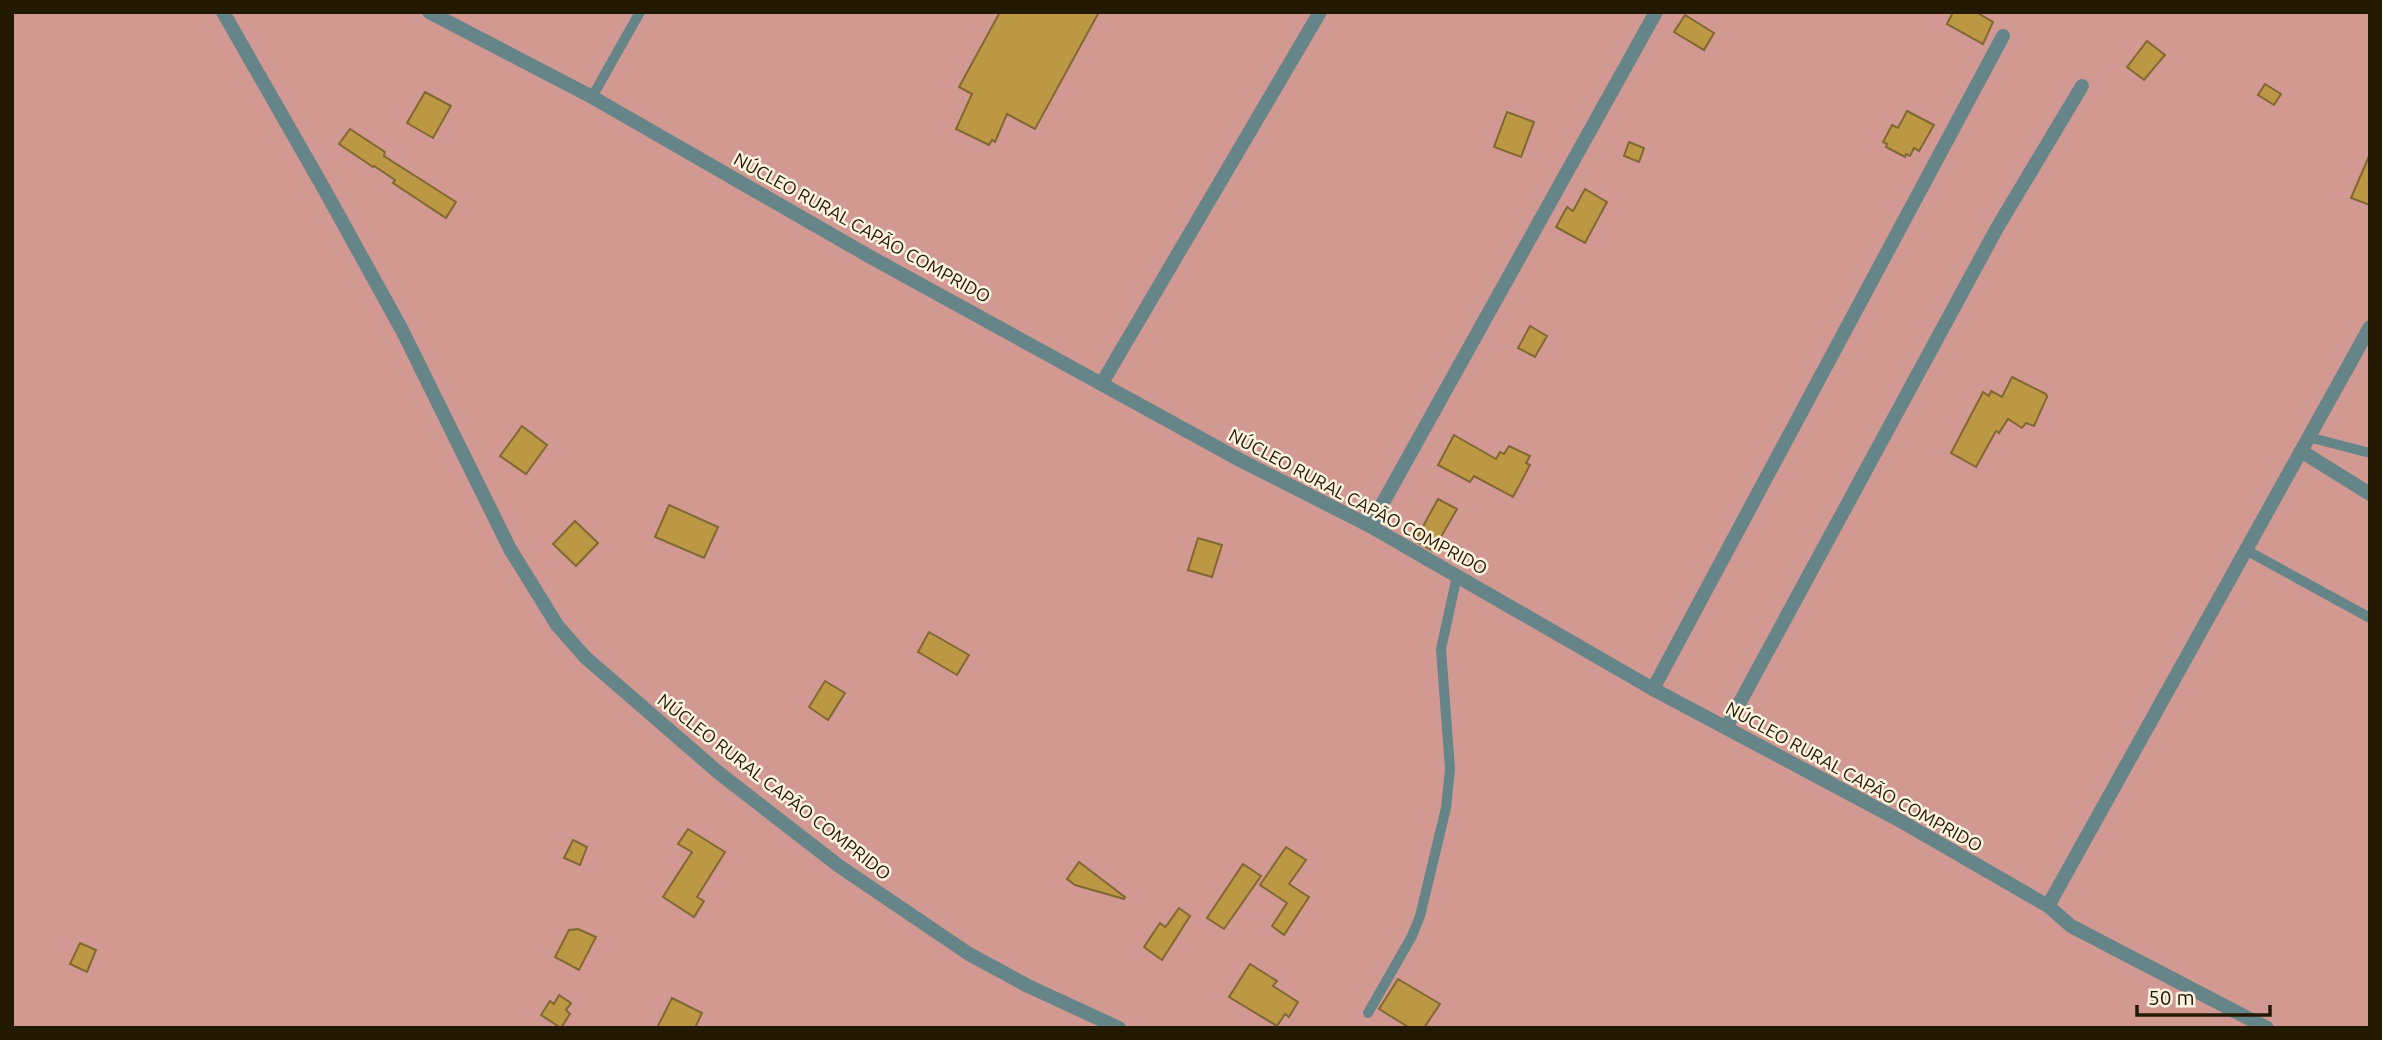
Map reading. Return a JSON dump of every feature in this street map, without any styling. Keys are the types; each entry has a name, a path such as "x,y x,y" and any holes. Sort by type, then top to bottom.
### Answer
{"street":[{"name":"NÚCLEO RURAL CAPÃO COMPRIDO","path":"223,12 402,330 510,549 557,625 585,657 699,757 839,866 969,954 1028,986 1119,1028"},
{"name":"NÚCLEO RURAL CAPÃO COMPRIDO","path":"429,12 592,97 874,259 1240,460 1370,526 1653,689 1899,820 2048,906 2071,926 2267,1028"},
{"path":"1102,383 1320,12"},
{"path":"1370,526 1656,12"},
{"path":"1653,689 2003,36"},
{"path":"1726,728 1978,264 2082,86"},
{"path":"2048,906 2370,327"},
{"path":"2301,451 2370,494"}],"lane":[{"path":"592,97 640,12"},
{"path":"2308,437 2370,453"},
{"path":"2246,550 2370,618"},
{"path":"1368,1013 1412,936 1420,916 1446,808 1450,769 1441,649 1457,576"}],"shaded area":[{"path":"12,12 2370,12 2370,1028 12,1028"}],"building":[{"path":"1000,12 1099,12 1035,129 1007,114 995,142 992,140 989,145 956,129 972,94 959,87"},
{"path":"1953,12 1976,12 1993,22 1983,44 1947,24"},
{"path":"1685,15 1714,33 1704,50 1674,32"},
{"path":"2147,41 2165,55 2144,80 2127,67"},
{"path":"2265,84 2281,94 2274,105 2258,95"},
{"path":"425,92 451,106 433,138 407,123"},
{"path":"1907,111 1934,125 1919,151 1914,148 1910,156 1906,154 1905,157 1886,147 1887,144 1883,142 1892,125 1898,128"},
{"path":"1507,112 1534,122 1521,157 1494,147"},
{"path":"350,129 385,152 384,156 456,202 446,218 393,183 395,180 339,144"},
{"path":"1629,142 1644,148 1639,162 1624,156"},
{"path":"2370,154 2370,205 2351,198"},
{"path":"1585,189 1607,202 1585,243 1556,227 1567,207 1573,211"},
{"path":"1530,326 1547,336 1535,357 1518,348"},
{"path":"2012,377 2046,394 2034,426 2026,423 2022,428 2008,419 1999,433 1996,431 1976,467 1951,453 1983,392 1989,396 1991,391 2002,397"},
{"path":"522,426 547,445 526,474 500,456"},
{"path":"1454,435 1496,459 1500,452 1504,454 1509,446 1530,456 1526,463 1530,465 1513,497 1474,476 1470,482 1438,465"},
{"path":"1438,499 1457,509 1433,551 1415,541"},
{"path":"669,505 718,527 704,558 655,537"},
{"path":"575,521 598,543 576,566 553,544"},
{"path":"1198,538 1222,545 1212,577 1188,570"},
{"path":"929,632 969,655 957,675 918,652"},
{"path":"825,681 845,693 828,720 809,707"},
{"path":"688,829 725,852 697,897 704,901 694,917 663,897 692,852 678,844"},
{"path":"573,840 587,847 580,865 564,858"},
{"path":"1286,847 1306,860 1289,884 1309,897 1284,935 1272,926 1287,903 1260,885"},
{"path":"1079,862 1125,897 1124,899 1075,885 1067,879"},
{"path":"1243,864 1261,876 1224,929 1207,918"},
{"path":"1179,908 1190,916 1162,960 1144,947 1160,923 1165,927"},
{"path":"578,929 596,937 579,970 555,957 569,930"},
{"path":"80,943 96,950 87,972 70,964"},
{"path":"1250,964 1277,981 1273,986 1298,1002 1289,1017 1285,1014 1277,1026 1229,997"},
{"path":"1398,979 1440,1004 1424,1028 1410,1028 1379,1009"},
{"path":"559,995 571,1003 566,1010 570,1014 561,1028 541,1015 550,1001 554,1004"},
{"path":"672,998 702,1013 695,1028 657,1028"}]}
